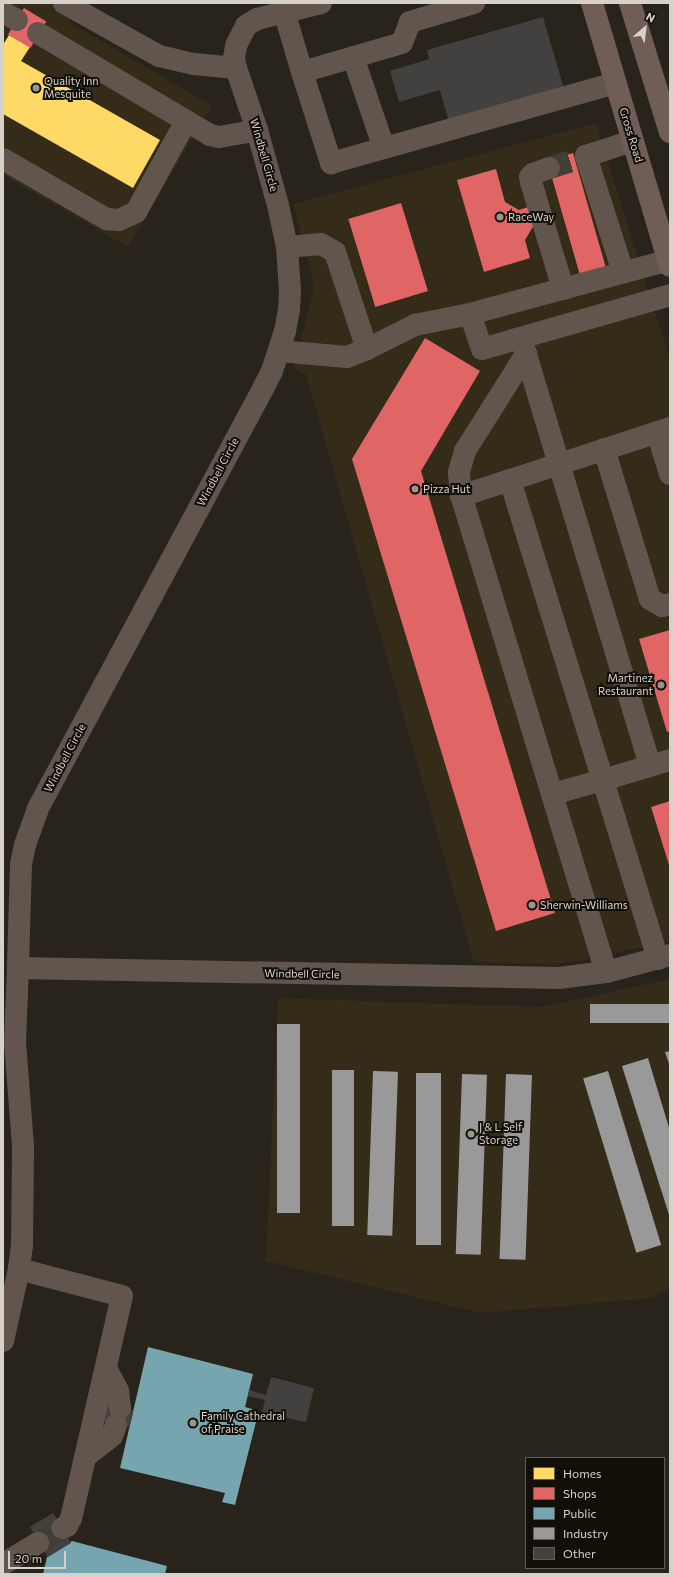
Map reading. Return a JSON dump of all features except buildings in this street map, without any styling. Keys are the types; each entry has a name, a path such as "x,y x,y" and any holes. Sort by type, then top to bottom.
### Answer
{"main road":[{"name":"Gross Road","path":"592,3 669,262"},
{"path":"630,3 664,92 670,132"}],"street":[{"path":"64,3 159,56 194,64 236,68"},
{"name":"Windbell Circle","path":"321,3 284,11 257,19 246,26 236,46 234,58 236,68 257,130 288,247 290,271 289,309 279,351 265,386 38,809 25,845 21,864 18,968 559,978 606,972 664,957"},
{"path":"302,72 402,43 410,22 474,3"},
{"path":"284,11 331,163 615,84"},
{"path":"38,33 210,135 220,137 257,130"},
{"path":"353,57 384,148"},
{"path":"3,159 96,214 107,219 119,220 136,212 186,121"},
{"path":"623,272 581,158 632,141"},
{"path":"549,168 533,174 530,177 563,288"},
{"path":"288,247 321,244 334,252 367,349"},
{"path":"279,351 346,357 367,349 416,324 470,314 623,272 669,262"},
{"path":"470,314 482,348 524,346 670,295"},
{"path":"524,346 559,464 660,763 552,794"},
{"path":"524,346 466,451 459,472 461,496 606,972"},
{"path":"461,496 664,430 670,474"},
{"path":"604,449 650,599 662,606 670,604"},
{"path":"510,480 603,780 664,957"},
{"path":"3,1341 19,1269 22,1246 24,1146 15,1042 18,968"},
{"path":"19,1269 122,1296 71,1518 67,1526 62,1528"},
{"path":"85,1457 112,1436 118,1416 118,1391 106,1368"},
{"path":"3,1564 38,1543"}],"shaded area":[{"path":"3,3 80,3 69,22 212,106 128,247 3,175"},
{"path":"596,123 670,360 670,941 584,960 548,964 474,962 306,374 293,369 313,292 312,275 293,204"},
{"name":"J & L Self Storage","path":"670,979 670,1287 653,1298 481,1313 266,1261 278,998 542,1007"}],"tunnel":[{"path":"549,168 575,160"},
{"path":"38,1543 62,1528"}],"place":[{"name":"Quality Inn Mesquite","path":"36,88"},
{"name":"RaceWay","path":"500,217"},
{"name":"Pizza Hut","path":"415,489"},
{"name":"Martinez Restaurant","path":"661,685"},
{"name":"Sherwin-Williams","path":"532,905"},
{"name":"J & L Self Storage","path":"471,1134"},
{"name":"Family Cathedral of Praise","path":"193,1423"}]}
